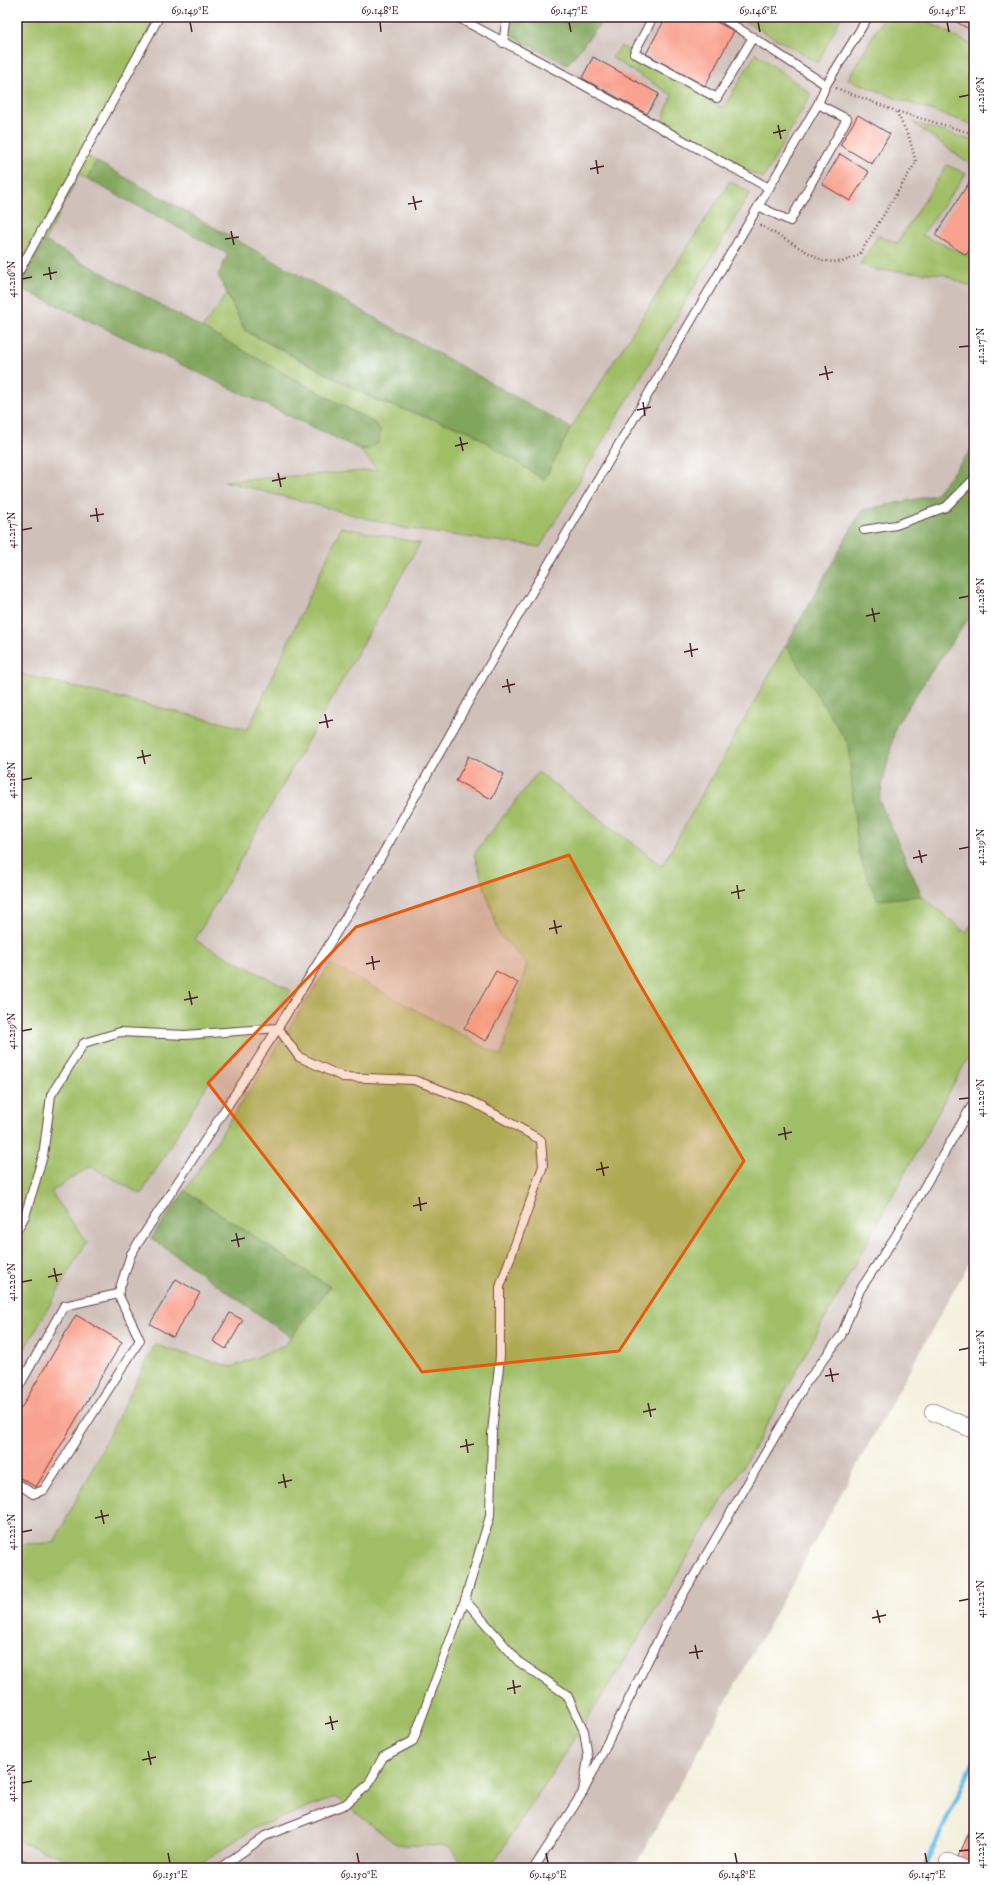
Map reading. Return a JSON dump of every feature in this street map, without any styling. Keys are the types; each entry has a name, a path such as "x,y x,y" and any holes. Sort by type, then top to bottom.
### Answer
{"street":[{"path":"933,1412 974,1430"}],"lane":[{"path":"17,275 159,17"},
{"path":"457,17 769,188"},
{"path":"503,43 507,17"},
{"path":"653,17 634,53 717,98 753,37"},
{"path":"721,17 826,84"},
{"path":"17,1483 34,1494 44,1490 140,1340 118,1294 131,1254 278,1028 360,894 488,669 749,219 769,188 818,104 826,84 868,17"},
{"path":"758,206 790,221 847,119 818,104"},
{"path":"864,530 896,525 946,507 974,479"},
{"path":"17,1230 25,1216 43,1156 51,1096 84,1044 120,1032 185,1035 278,1028"},
{"path":"220,1868 265,1836 346,1804 368,1785 383,1757 413,1741 465,1600 490,1516 492,1434 500,1356 500,1287 543,1166 541,1140 471,1101 414,1080 343,1077 299,1057 278,1028"},
{"path":"534,1868 583,1792 666,1624 806,1383 842,1336 860,1290 895,1237 974,1102"},
{"path":"17,1390 64,1306 118,1294"},
{"path":"465,1600 519,1662 567,1695 584,1731 588,1757 583,1792"},
{"path":"17,1862 31,1868"}],"path":[{"path":"826,84 896,111 974,134"},
{"path":"749,219 823,261 842,262 859,255 916,162 909,137 896,111"}],"highlighted area":[{"path":"569,855 636,978 744,1161 619,1351 422,1372 331,1243 208,1083 356,927"}],"shaded area":[{"path":"17,17 974,17 974,1254 634,1868 17,1868"}],"green space":[{"path":"17,17 165,17 84,154 96,161 87,179 79,175 45,241 17,288"},
{"path":"513,17 606,17 567,65 510,35"},
{"path":"738,17 841,17 818,63"},
{"path":"884,17 919,17 974,46 974,125 895,98 848,79"},
{"path":"621,46 723,108 756,53 811,94 763,179 662,121 672,95 612,58"},
{"path":"912,122 974,141 974,167"},
{"path":"96,161 571,428 544,480 469,431 378,401 245,330 218,275 228,254 87,179"},
{"path":"947,165 966,174 922,235 973,258 974,256 974,288 942,274 878,270 860,264 878,236 897,243"},
{"path":"730,181 750,193 540,547 407,529 224,481 378,470 359,449 369,449 380,430 376,424 202,328 227,294 245,331 378,401 469,431 544,480 571,428"},
{"path":"45,241 376,424 380,430 379,442 369,449 359,449 18,287"},
{"path":"974,446 974,611 896,725 879,800 922,896 877,900 858,853 848,744 786,645 862,510 935,495"},
{"path":"341,527 420,543 195,940 292,991 212,1077 141,1194 89,1166 51,1192 86,1242 17,1362 17,673 248,729"},
{"path":"786,645 848,736 877,899 922,896 966,933 974,920 974,1047 753,1450 616,1675 490,1868 466,1868 449,1846 397,1845 336,1797 254,1828 193,1868 92,1868 17,1841 17,1544 54,1543 155,1345 232,1367 285,1345 330,1287 185,1191 330,964 501,1056 527,964 499,934 474,854 538,772 662,866"},
{"path":"185,1191 330,1287 291,1337 151,1238"}],"building":[{"path":"666,17 707,17 734,31 705,86 646,54"},
{"path":"948,17 974,17 974,32"},
{"path":"593,57 659,94 647,114 582,78"},
{"path":"858,115 890,134 872,164 840,145"},
{"path":"840,154 869,172 850,201 822,184"},
{"path":"972,178 974,179 974,242 966,255 935,235"},
{"path":"469,756 504,774 492,799 456,781"},
{"path":"496,971 518,983 486,1041 464,1029"},
{"path":"176,1279 200,1293 173,1337 150,1324"},
{"path":"230,1313 243,1320 226,1349 213,1341"},
{"path":"76,1315 122,1342 36,1487 17,1476 17,1415"},
{"path":"969,1833 974,1835 974,1865 958,1857"}],"waterway":[{"path":"924,1868 974,1761"}]}
